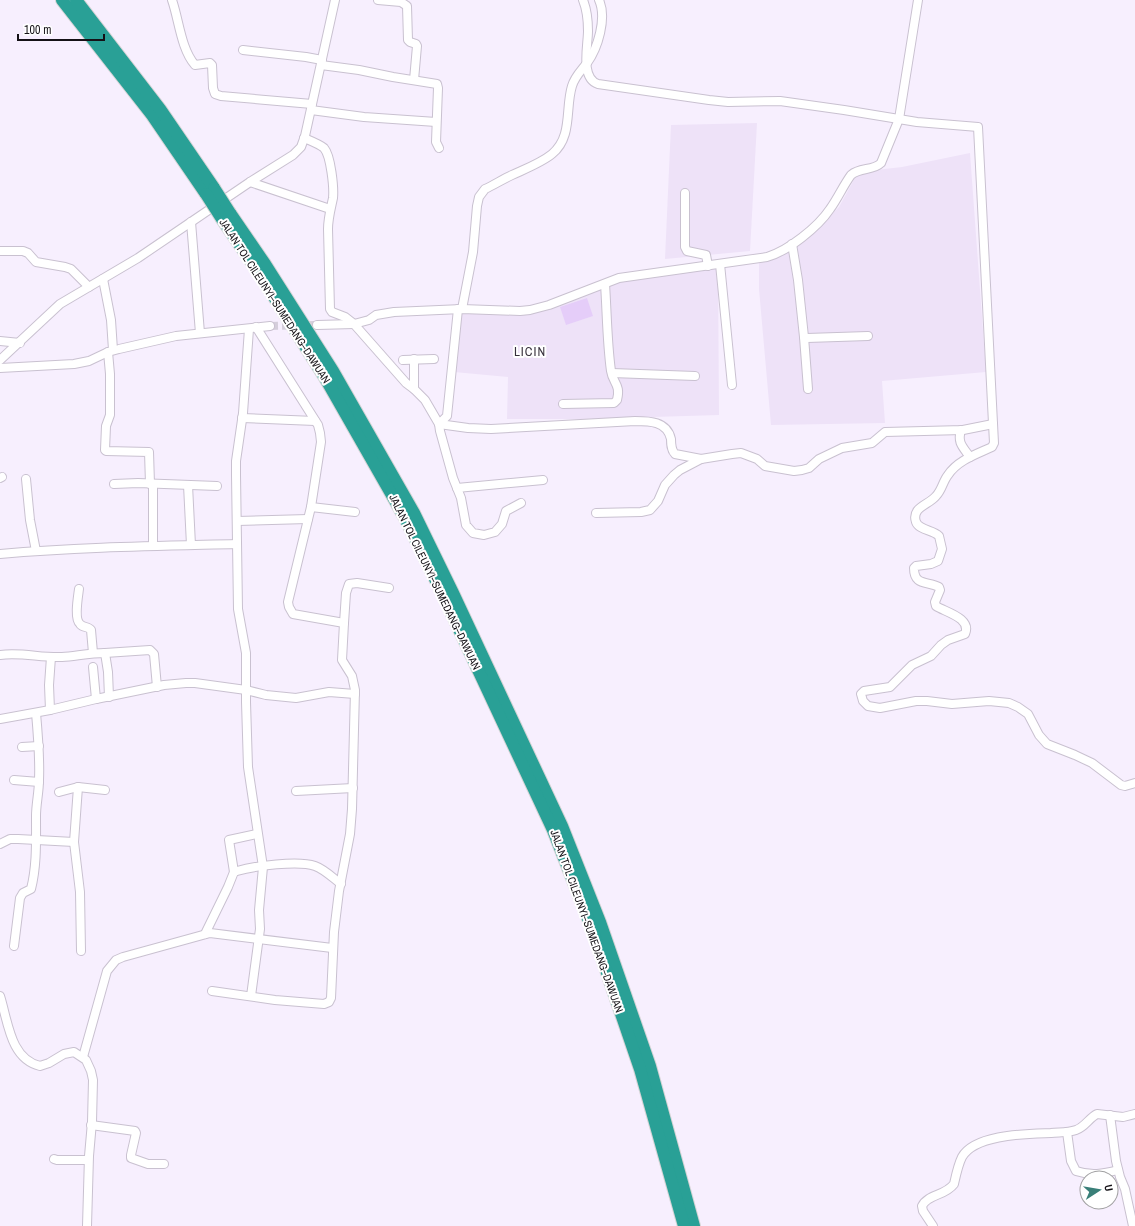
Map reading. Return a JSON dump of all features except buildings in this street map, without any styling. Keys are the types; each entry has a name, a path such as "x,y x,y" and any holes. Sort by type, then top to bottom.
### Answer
{"highway":[{"name":"JALAN TOL CILEUNYI–SUMEDANG–DAWUAN","path":"62,0 210,191"},
{"name":"JALAN TOL CILEUNYI–SUMEDANG–DAWUAN","path":"76,0 160,109 226,216 257,270 324,376 405,518 444,597 553,830 591,926 640,1069 684,1226"},
{"path":"84,0 118,56"},
{"name":"JALAN TOL CILEUNYI–SUMEDANG–DAWUAN","path":"226,216 265,264 333,371 414,514 453,593 562,826 600,922 650,1066 694,1226"}],"street":[{"path":"172,0 184,45 190,57 195,65 210,63 212,65 212,88 215,94 312,107 364,117 436,122"},
{"path":"0,360 20,343 60,304 138,258 250,182 294,155 301,146 304,138 312,107 334,0"},
{"path":"378,0 401,2 405,3 407,6 408,40 417,46 414,80"},
{"path":"583,0 588,15 588,40 586,56 590,79 593,83 717,101 780,101 931,124 978,127 994,443 993,446 970,457 952,469 938,495 917,510 915,516 917,525 933,531 939,536 942,549 938,561 931,564 916,566 914,568 915,577 917,580 939,587 940,590 935,602 936,606 962,621 966,625 966,631 965,634 948,640 931,656 912,665 890,687 862,692 862,699 868,706 880,708 916,701 952,704 989,701 1009,702 1028,714 1039,735 1047,744 1092,763 1120,785 1125,786 1135,783"},
{"path":"439,424 447,416 460,309 473,252 479,197 485,189 552,154 560,145 565,133 574,78 587,64 596,47 603,14 600,0"},
{"path":"317,324 354,324 369,320 378,314 460,309 530,310 549,306 619,278 767,257 785,250 822,220 831,208 850,175 855,170 877,166 882,163 899,119 918,0"},
{"path":"243,50 306,57 321,63 437,84 436,143 440,148"},
{"path":"304,138 325,149 328,155 332,174 333,194 328,229 330,309 332,312 345,317 354,324 406,383 425,400 439,424 442,440 461,498 466,525 473,533 484,535 495,532 502,524 506,511 521,503"},
{"path":"250,182 330,209"},
{"path":"684,193 685,248 687,251 706,255 708,266"},
{"path":"191,222 200,333"},
{"path":"792,244 798,280 808,389"},
{"path":"0,251 28,253 36,262 71,269 89,287"},
{"path":"720,264 732,385"},
{"path":"103,279 111,320 110,415 105,429 105,450 149,452 152,484 153,546"},
{"path":"563,404 616,402 618,396 618,386 612,373 608,347 605,284"},
{"path":"0,368 74,364 89,361 111,351 155,340 200,333 270,326"},
{"path":"251,996 260,924 259,910 262,867 248,767 246,653 238,609 236,468 252,328"},
{"path":"252,328 318,425 320,433 321,442 311,507 288,602 289,607 293,614 344,623"},
{"path":"804,337 868,336"},
{"path":"0,340 20,343"},
{"path":"414,359 414,389"},
{"path":"403,360 434,359"},
{"path":"612,373 695,376"},
{"path":"242,418 315,421"},
{"path":"439,424 468,428 491,429 635,421 654,422 664,426 668,431 674,454 701,459"},
{"path":"596,513 641,512 650,510 658,501 666,485 674,475 680,470 701,459 741,453 757,459 765,466 798,471 809,468 819,459 842,448 872,443 885,432 961,430 993,424"},
{"path":"961,430 960,443 970,457"},
{"path":"26,479 30,520 36,551"},
{"path":"457,488 543,480"},
{"path":"114,484 138,483 218,486"},
{"path":"188,485 191,546"},
{"path":"311,507 355,512"},
{"path":"237,521 308,519"},
{"path":"0,554 153,546 236,544"},
{"path":"212,991 275,1000 324,1004 328,1003 331,998 332,948 350,834 353,788 355,686 352,676 342,660 346,593 349,584 357,583 389,588"},
{"path":"79,589 77,607 78,623 91,630 93,653"},
{"path":"0,655 14,654 63,657 93,653 150,650 152,652 157,687"},
{"path":"105,653 108,672 109,697"},
{"path":"50,710 49,686 51,657"},
{"path":"93,666 96,699"},
{"path":"0,719 175,684 195,683 246,690 266,695 296,698 329,692 355,694"},
{"path":"14,946 21,896 23,893 30,891 31,888 37,841 36,815 39,782 39,746 36,713"},
{"path":"22,747 39,746"},
{"path":"14,780 39,782"},
{"path":"59,792 78,788 105,790"},
{"path":"78,788 74,842 80,892 81,951"},
{"path":"296,791 353,788"},
{"path":"205,934 234,872 229,840 257,834"},
{"path":"0,844 13,839 74,842"},
{"path":"234,872 243,869 289,864 308,864 322,869 341,884"},
{"path":"83,1057 107,971 110,965 123,957 210,933 332,948"},
{"path":"0,996 13,1043 30,1062 37,1066 43,1066 64,1054 72,1052 83,1057 89,1064 93,1080 92,1125 88,1160 87,1226"},
{"path":"933,1226 923,1211 922,1206 924,1202 951,1188 954,1184 962,1157 970,1148 988,1139 1077,1130 1098,1114 1123,1117 1135,1114"},
{"path":"1110,1115 1118,1170"},
{"path":"92,1125 135,1131 136,1133 131,1158 148,1164 164,1164"},
{"path":"1067,1132 1071,1161 1076,1170 1079,1172"},
{"path":"54,1159 88,1160"},
{"path":"1119,1173 1125,1189 1133,1226"}],"shaded area":[{"path":"757,123 750,251 665,259 671,125"},
{"path":"970,153 986,372 882,381 885,423 771,425 759,289 759,260 818,228 839,207 856,176 867,171 902,167"},
{"path":"718,266 719,415 586,419 507,419 508,377 454,372 459,309 528,312 556,307 614,283"},
{"path":"587,298 593,316 566,325 560,307"}],"tunnel":[{"path":"270,326 317,325"}],"district":[{"name":"LICIN","path":"530,351"}]}
